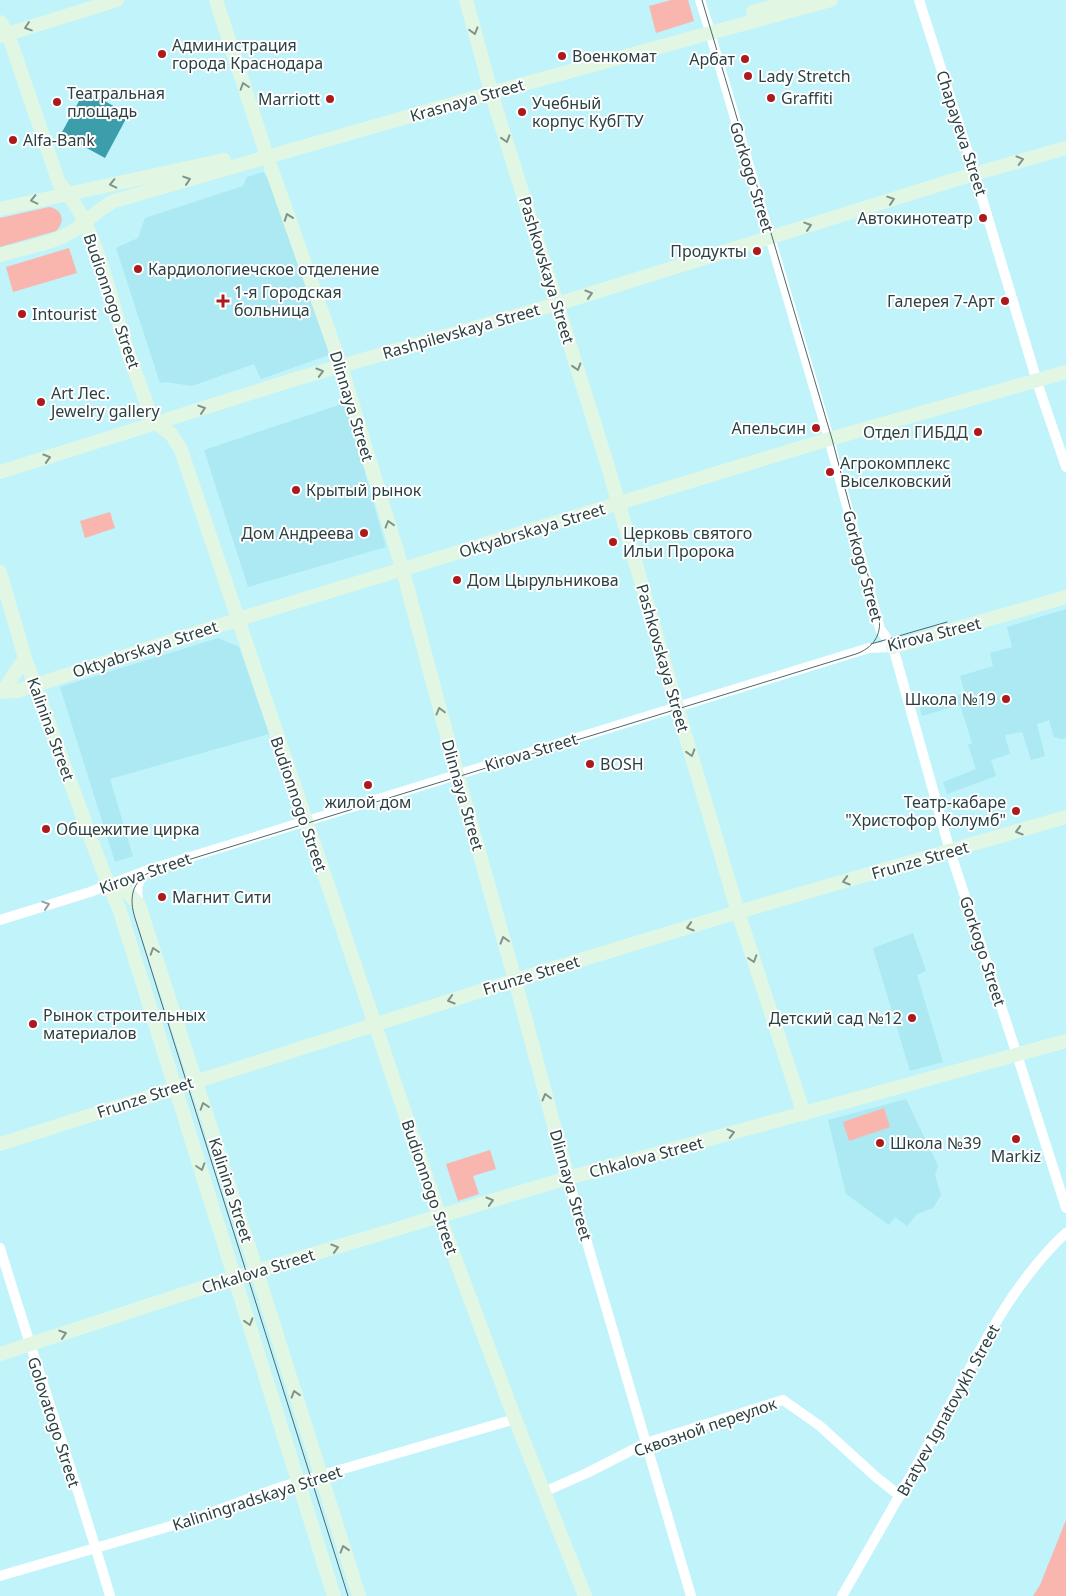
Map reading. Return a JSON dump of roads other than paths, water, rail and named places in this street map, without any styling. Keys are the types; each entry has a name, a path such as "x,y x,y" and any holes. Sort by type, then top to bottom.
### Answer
{"street":[{"path":"4,35 117,0"},
{"name":"Dlinnaya Street","path":"216,0 265,153 341,366 403,574 568,1178 646,1443 666,1518 691,1596"},
{"name":"Pashkovskaya Street","path":"466,0 491,89 619,507 676,707 738,912 804,1114"},
{"name":"Gorkogo Street","path":"700,0 831,443 880,629 893,647 950,852 1066,1208"},
{"name":"Krasnaya Street","path":"709,29 795,0"},
{"name":"Krasnaya Street","path":"0,255 56,239 84,222 102,207 114,201 161,188 265,153 709,29 832,0"},
{"name":"Chapayeva Street","path":"919,0 975,173 1038,384 1066,467"},
{"name":"Budionnogo Street","path":"0,22 59,183 69,194 94,246 151,416 157,424 171,434 181,450 439,1216 515,1419 585,1596"},
{"name":"Rashpilevskaya Street","path":"0,472 341,366 557,304 975,173 1066,148"},
{"name":"Krasnaya Street","path":"0,209 157,173 265,153"},
{"path":"157,173 161,188"},
{"name":"Oktyabrskaya Street","path":"1,695 36,688 238,623 619,507 831,443 1038,384 1066,372"},
{"name":"Oktyabrskaya Street","path":"1038,384 1066,380"},
{"name":"Kalinina Street","path":"0,572 25,658 120,912 334,1596"},
{"name":"Kirova Street","path":"0,920 151,869 869,648 893,647 1066,598"},
{"path":"1,695 25,658"},
{"name":"Frunze Street","path":"0,1144 196,1080 515,980 738,912 1066,817"},
{"path":"139,905 137,890 140,878 151,869"},
{"path":"109,884 128,893 139,905"},
{"name":"Kalinina Street","path":"139,905 257,1272 358,1596"},
{"name":"Chkalova Street","path":"0,1354 236,1278 568,1178 1066,1041"},
{"name":"Bratyev Ignatovykh Street","path":"842,1596 900,1496 989,1334 1020,1286 1047,1251 1066,1233"},
{"name":"Golovatogo Street","path":"0,1248 29,1345 110,1596"},
{"name":"Сквозной переулок","path":"544,1492 646,1443 783,1400 820,1426 876,1477 900,1496"},
{"name":"Kaliningradskaya Street","path":"0,1576 188,1521 281,1487 515,1419"}],"tram line":[{"path":"348,1596 135,918 132,904 133,891 140,880 152,871 856,654 867,648 875,640 879,630 879,617 832,439 702,0"},
{"path":"871,644 947,622"}],"place":[{"name":"Администрация города Краснодара","path":"162,54"},
{"name":"Военкомат","path":"562,56"},
{"name":"Арбат","path":"745,59"},
{"name":"Lady Stretch","path":"748,76"},
{"name":"Graffiti","path":"771,98"},
{"name":"Marriott","path":"330,99"},
{"name":"Театральная площадь","path":"57,102"},
{"name":"Учебный корпус КубГТУ","path":"522,112"},
{"name":"Alfa-Bank","path":"13,140"},
{"name":"Автокинотеатр","path":"983,218"},
{"name":"Продукты","path":"757,251"},
{"name":"Кардиологиечское отделение","path":"138,269"},
{"name":"1-я Городская больница","path":"223,301"},
{"name":"Галерея 7-Арт","path":"1005,301"},
{"name":"Intourist","path":"22,314"},
{"name":"Art Лес. Jewelry gallery","path":"41,402"},
{"name":"Апельсин","path":"816,428"},
{"name":"Отдел ГИБДД","path":"978,432"},
{"name":"Агрокомплекс Выселковский","path":"830,472"},
{"name":"Крытый рынок","path":"296,490"},
{"name":"Дом Андреева","path":"364,533"},
{"name":"Церковь святого Ильи Пророка","path":"613,542"},
{"name":"Дом Цырульникова","path":"457,580"},
{"name":"Школа №19","path":"1006,699"},
{"name":"BOSH","path":"590,764"},
{"name":"жилой дом","path":"368,785"},
{"name":"Театр-кабаре \"Христофор Колумб\"","path":"1016,811"},
{"name":"Общежитие цирка","path":"46,829"},
{"name":"Магнит Сити","path":"162,897"},
{"name":"Детский сад №12","path":"912,1018"},
{"name":"Рынок строительных материалов","path":"33,1024"},
{"name":"Markiz","path":"1016,1139"},
{"name":"Школа №39","path":"880,1143"}]}
